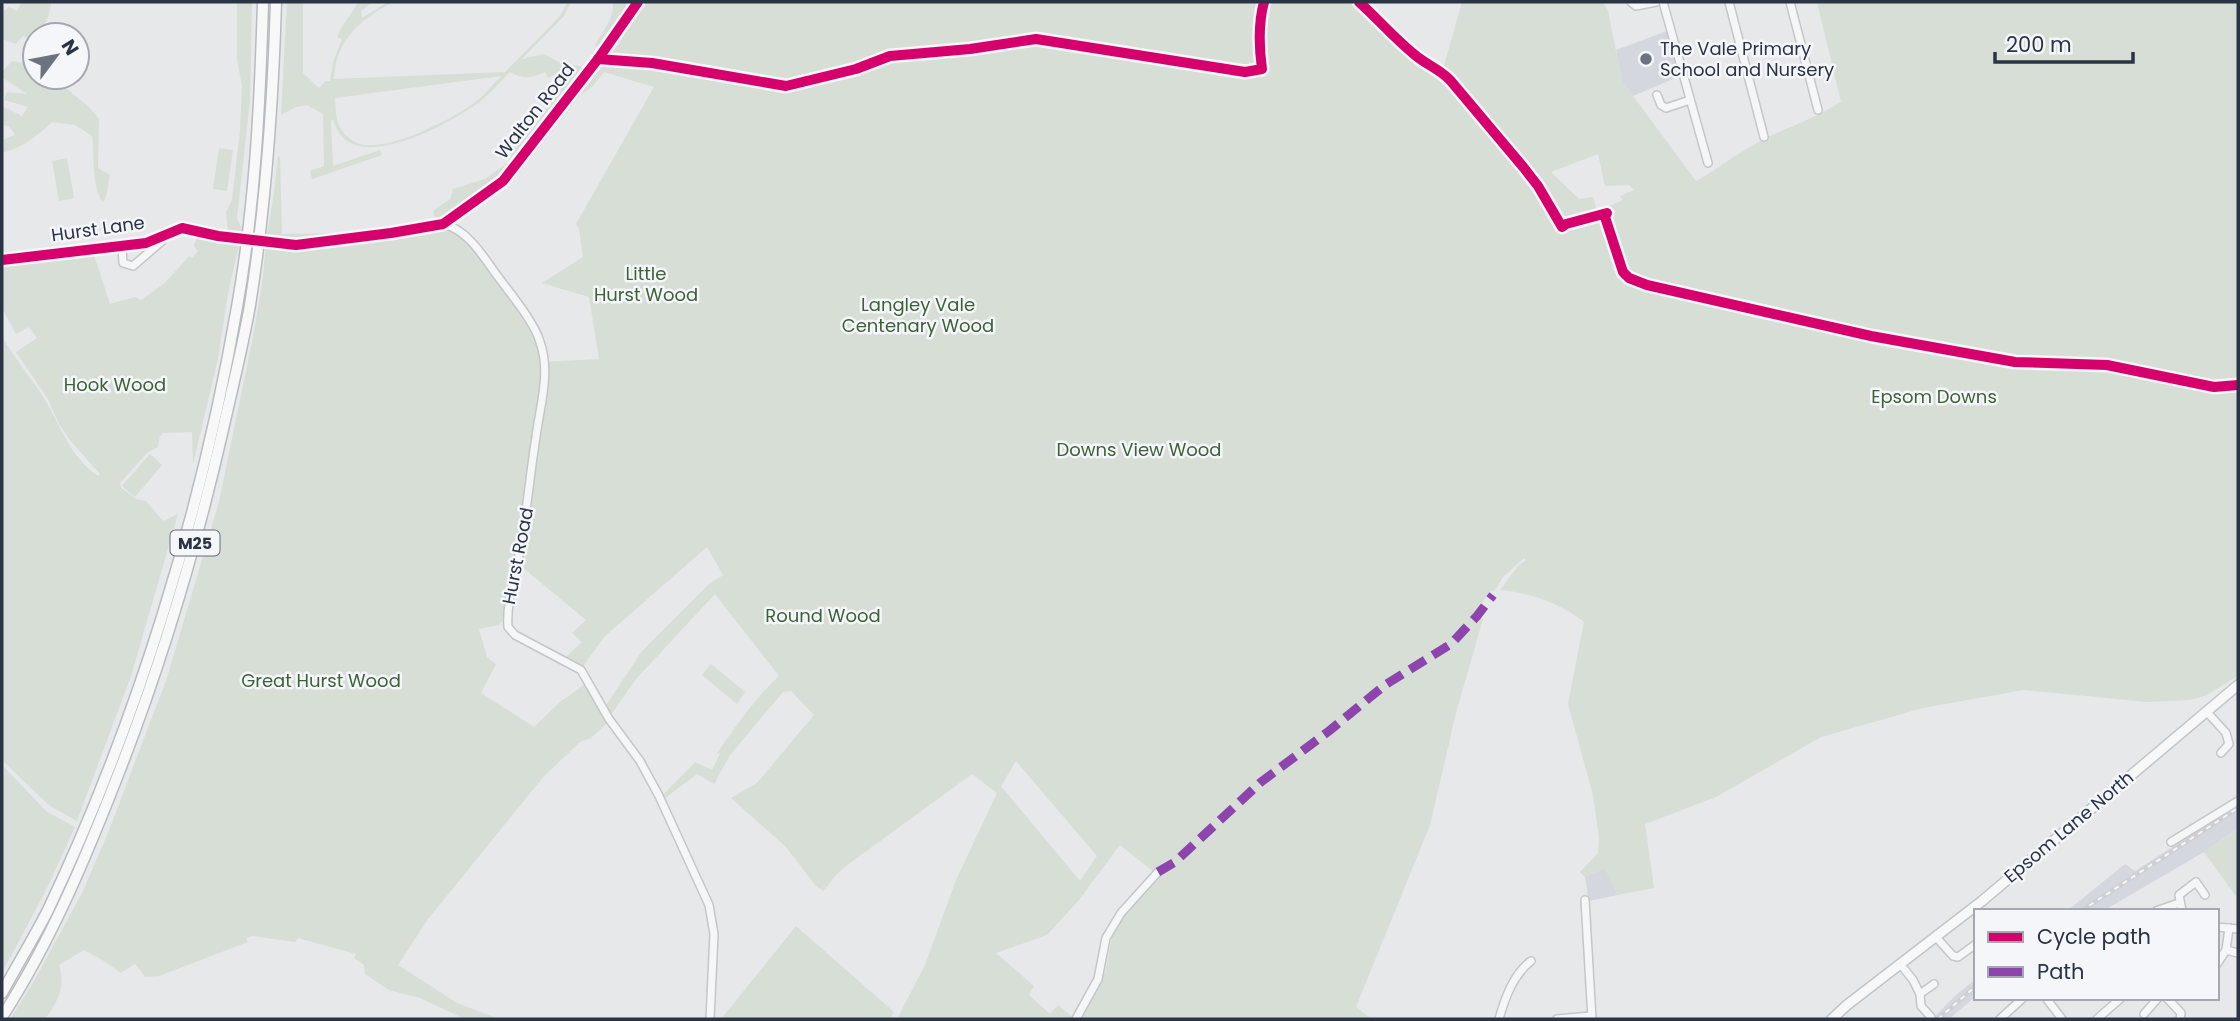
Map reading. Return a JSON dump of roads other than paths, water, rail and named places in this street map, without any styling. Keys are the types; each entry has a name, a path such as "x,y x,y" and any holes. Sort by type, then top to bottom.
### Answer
{"highway":[{"name":"M25","path":"2,993 47,911 126,722 158,627 194,504 219,396 244,256 261,93 263,2"},
{"name":"M25","path":"2,1017 58,917 101,819 137,726 179,603 206,504 250,307 257,258 273,91 276,2"}],"main road":[{"name":"Epsom Lane North","path":"1832,1019 1936,937 2238,685"}],"street":[{"name":"Walton Road","path":"443,224 503,181 598,59 638,2"},
{"path":"1634,7 1656,2"},
{"path":"1663,2 1708,163"},
{"path":"1730,2 1763,137"},
{"path":"1790,2 1818,110"},
{"path":"1657,95 1661,105 1666,108 1690,100"},
{"path":"457,216 455,223 459,229"},
{"path":"265,242 296,244 443,224 459,229"},
{"name":"Hurst Lane","path":"2,260 146,243 182,228 240,239"},
{"name":"Hurst Road","path":"459,229 519,305 540,339 544,357 545,384 515,581 507,611 508,628 515,635 581,670 609,719 640,761 659,796 709,905 714,934 710,1019"},
{"path":"121,246 123,263 133,267 162,241 166,234"},
{"path":"2207,712 2229,737 2229,744 2221,753"},
{"path":"2171,842 2238,801"},
{"path":"1076,1019 1098,979 1106,938 1121,913 1158,872"},
{"path":"2181,907 2179,895 2196,882 2206,895"},
{"path":"1558,1019 1591,1018 1585,900"},
{"path":"2219,927 2238,929"},
{"path":"2219,961 2226,950 2229,928"},
{"path":"1936,937 1953,956 1958,957 1974,945"},
{"path":"2226,950 2238,953"},
{"path":"1499,1019 1504,999 1519,974 1531,961"},
{"path":"1901,965 1913,980 1922,1006 1931,1017"},
{"path":"1920,994 1934,984"},
{"path":"2002,1018 2021,1000"},
{"path":"2048,1000 2062,1019"},
{"path":"2097,1019 2117,1000"},
{"path":"2144,1014 2156,1000"},
{"path":"2169,1000 2181,1013 2180,1019"}],"railway":[{"path":"2084,909 2238,808"},
{"path":"1938,1019 1974,988"}],"place":[{"name":"The Vale Primary School and Nursery","path":"1646,59"}],"park label":[{"name":"Little Hurst Wood","path":"646,284"},
{"name":"Langley Vale Centenary Wood","path":"918,315"},
{"name":"Hook Wood","path":"115,385"},
{"name":"Epsom Downs","path":"1934,397"},
{"name":"Downs View Wood","path":"1139,450"},
{"name":"Round Wood","path":"823,616"},
{"name":"Great Hurst Wood","path":"321,681"}]}
